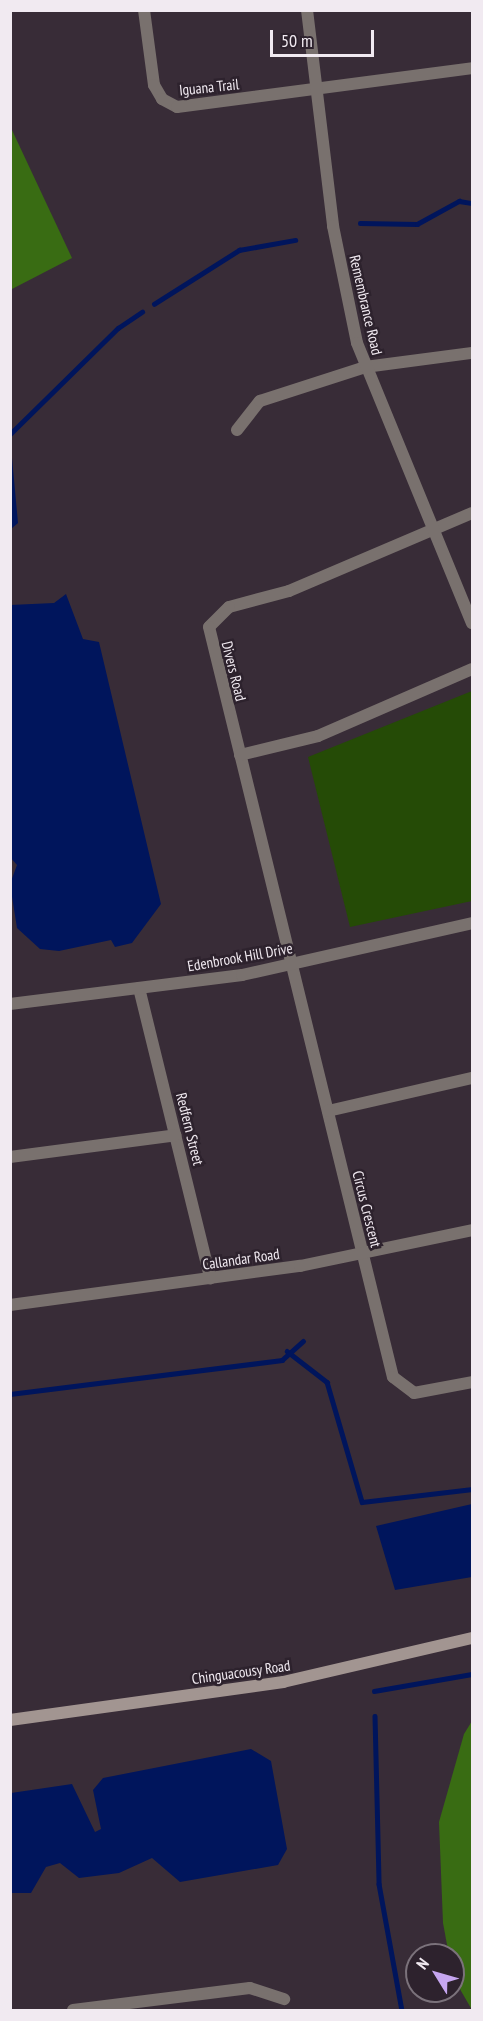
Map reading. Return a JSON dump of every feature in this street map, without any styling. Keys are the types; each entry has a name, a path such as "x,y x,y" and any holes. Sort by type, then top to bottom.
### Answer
{"main road":[{"name":"Chinguacousy Road","path":"10,1720 283,1682 472,1638"}],"street":[{"name":"Iguana Trail","path":"144,10 154,85 170,105 316,88"},
{"name":"Remembrance Road","path":"307,10 333,226 365,367 472,623"},
{"path":"316,88 472,68"},
{"path":"237,430 260,401 365,367 472,353"},
{"path":"433,529 472,513"},
{"name":"Divers Road","path":"290,964 210,638 217,613 290,591 433,529"},
{"path":"240,755 318,735 472,669"},
{"name":"Edenbrook Hill Drive","path":"10,1005 140,988 290,964 472,923"},
{"name":"Circus Crescent","path":"290,964 397,1385 423,1393 472,1382"},
{"name":"Redfern Street","path":"140,988 210,1278"},
{"path":"328,1111 472,1078"},
{"path":"10,1157 176,1135"},
{"name":"Callandar Road","path":"10,1305 210,1278 362,1253 472,1230"},
{"path":"73,2010 129,2007 250,1988 284,1999"}],"green space":[{"path":"11,128 72,258 10,289"},
{"path":"472,691 472,901 350,927 308,757"},
{"path":"472,1721 472,2010 465,1998 465,1943 447,1943 443,1923 439,1822 464,1734"}],"shaded area":[{"path":"11,447 18,523 11,529"},
{"path":"66,594 83,639 99,642 161,904 132,943 115,947 111,940 59,951 40,949 17,928 10,884 17,865 10,857 10,605 54,603"},
{"path":"472,1504 472,1577 395,1590 376,1526"},
{"path":"251,1749 271,1761 287,1849 278,1865 180,1882 152,1858 119,1873 79,1878 60,1863 46,1867 31,1893 11,1893 11,1793 72,1784 95,1832 101,1829 93,1790 103,1778"}],"waterway":[{"path":"360,223 417,224 459,201 472,203"},
{"path":"154,304 239,250 295,240"},
{"path":"10,434 118,328 142,312"},
{"path":"10,1394 282,1360 303,1341"},
{"path":"287,1351 327,1382 362,1502 472,1489"},
{"path":"374,1691 472,1674"},
{"path":"375,1716 379,1884 402,2010"}]}
